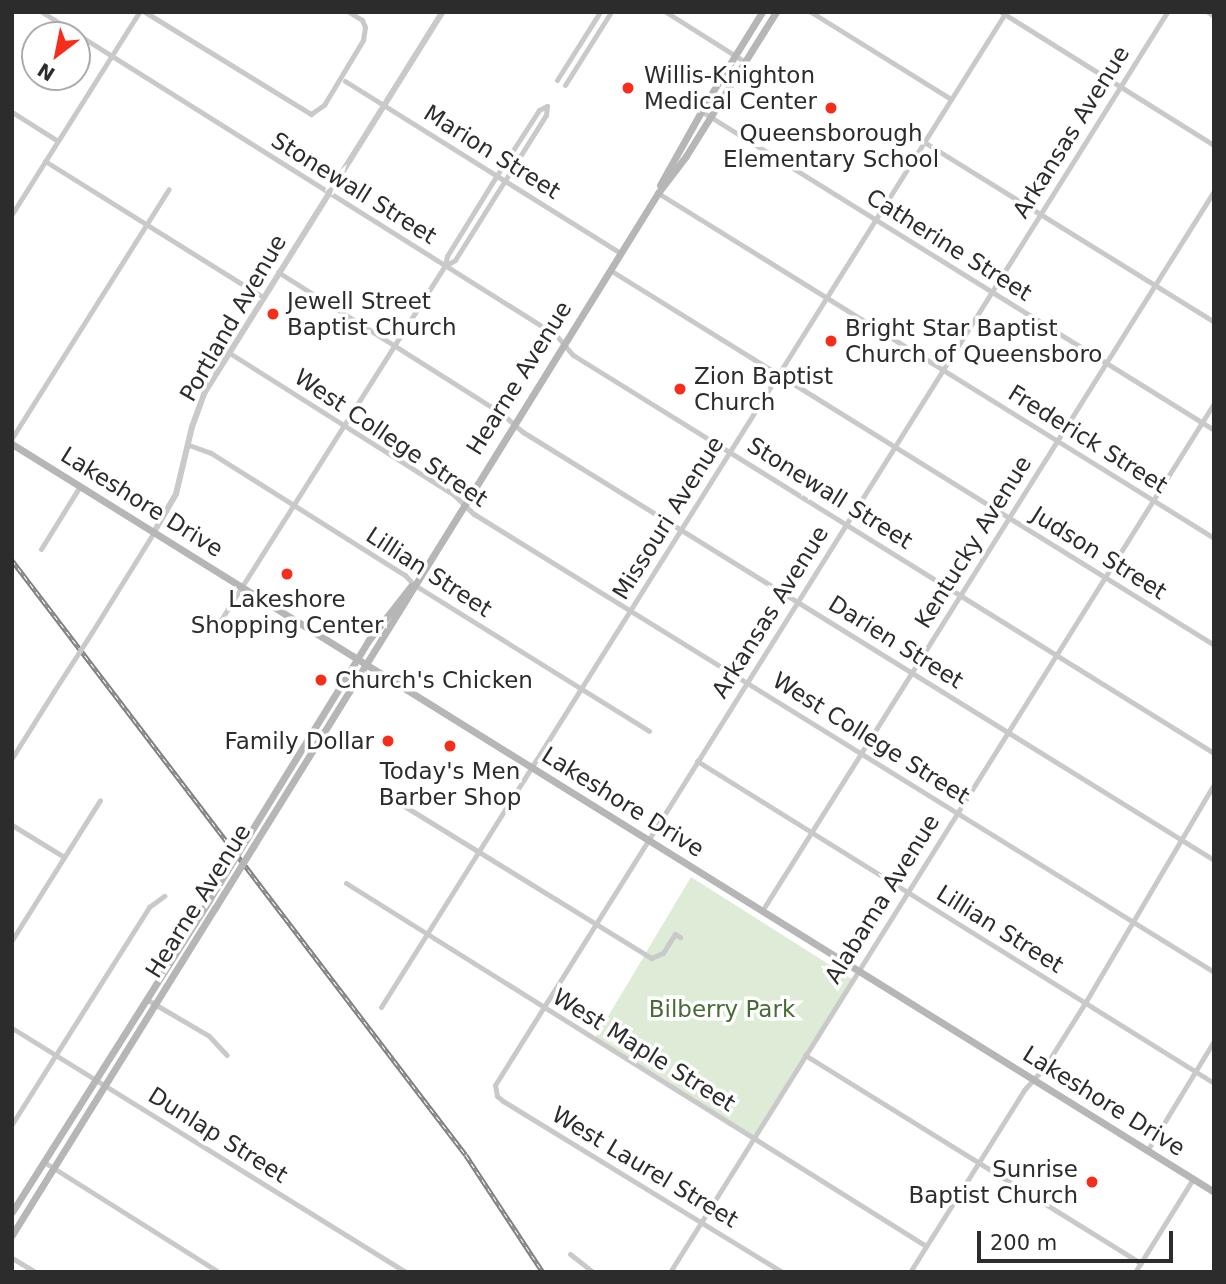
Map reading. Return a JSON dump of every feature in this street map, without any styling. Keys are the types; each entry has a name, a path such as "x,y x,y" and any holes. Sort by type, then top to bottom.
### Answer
{"main road":[{"name":"Hearne Avenue","path":"658,193 701,111 762,12"},
{"name":"Hearne Avenue","path":"13,1234 367,666 413,584 658,193 776,12"},
{"name":"Lakeshore Drive","path":"12,444 1214,1192"},
{"name":"Hearne Avenue","path":"12,1212 357,659 397,601 413,584"},
{"path":"308,737 318,745"}],"street":[{"name":"Stonewall Street","path":"42,12 556,335 573,355 1214,753"},
{"path":"12,214 139,12"},
{"path":"145,12 311,114 324,104 363,40 365,27 362,20 349,12"},
{"name":"Portland Avenue","path":"12,758 176,494 198,409 228,352 442,12"},
{"path":"557,80 600,12"},
{"path":"565,85 611,12"},
{"path":"666,12 745,62"},
{"path":"811,12 951,99"},
{"name":"Arkansas Avenue","path":"494,1090 497,1079 1167,12"},
{"path":"1208,12 1214,16"},
{"path":"1004,13 1214,145"},
{"name":"Missouri Avenue","path":"382,1007 1004,13"},
{"name":"Marion Street","path":"345,81 620,253"},
{"path":"217,626 445,266 447,256 497,175 539,110 547,106 546,115 455,260 445,266"},
{"name":"Catherine Street","path":"701,111 1214,430"},
{"path":"12,112 58,141"},
{"path":"924,142 1214,322"},
{"path":"45,161 263,297"},
{"path":"12,438 170,189"},
{"name":"Kentucky Avenue","path":"762,911 1214,191"},
{"name":"Frederick Street","path":"658,193 1214,538"},
{"name":"Judson Street","path":"610,270 1214,645"},
{"name":"Darien Street","path":"278,272 681,529 1214,860"},
{"name":"West College Street","path":"228,352 453,494 474,514 1214,972"},
{"name":"Alabama Avenue","path":"670,1272 1103,576 1214,403"},
{"name":"Lillian Street","path":"189,445 211,453 405,575 413,584 649,731"},
{"path":"41,549 80,486"},
{"name":"Lillian Street","path":"697,761 1214,1083"},
{"path":"910,1272 1024,1090 1034,1080 1085,1003 1214,784"},
{"path":"12,940 100,800"},
{"path":"401,804 644,953 658,958 675,934 680,937"},
{"path":"12,825 64,858"},
{"name":"West Maple Street","path":"346,883 926,1246"},
{"path":"12,1124 149,907 164,896"},
{"path":"146,999 209,1036 227,1055"},
{"name":"Dunlap Street","path":"12,1028 405,1272"},
{"path":"1147,1151 1214,1041"},
{"path":"805,1055 1141,1263"},
{"name":"West Laurel Street","path":"494,1090 503,1101 782,1272"},
{"path":"44,1162 215,1271 219,1261"},
{"path":"1136,1272 1193,1179"},
{"path":"570,1254 593,1272"},
{"path":"12,1258 35,1272"}],"green space":[{"name":"Bilberry Park","path":"691,877 852,979 753,1138 594,1040"}],"railway":[{"path":"12,560 466,1155 543,1272"}],"place":[{"name":"Willis-Knighton Medical Center","path":"628,88"},
{"name":"Queensborough Elementary School","path":"831,108"},
{"name":"Jewell Street Baptist Church","path":"273,314"},
{"name":"Bright Star Baptist Church of Queensboro","path":"831,341"},
{"name":"Zion Baptist Church","path":"680,389"},
{"name":"Lakeshore Shopping Center","path":"287,574"},
{"name":"Church's Chicken","path":"321,680"},
{"name":"Family Dollar","path":"388,741"},
{"name":"Today's Men Barber Shop","path":"450,746"},
{"name":"Sunrise Baptist Church","path":"1092,1182"}]}
